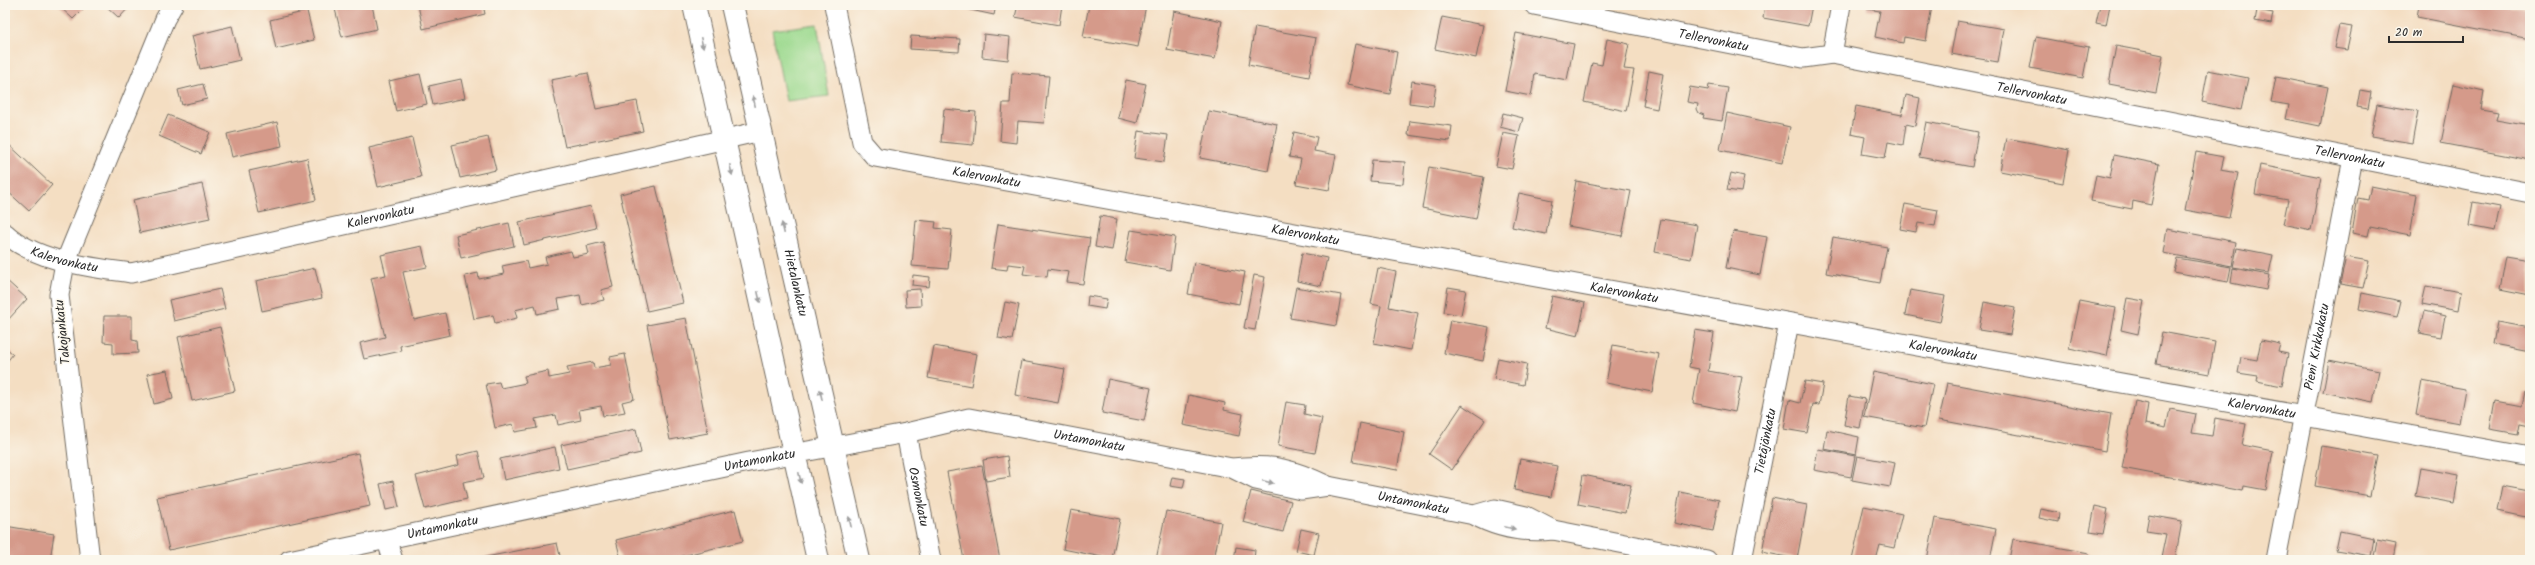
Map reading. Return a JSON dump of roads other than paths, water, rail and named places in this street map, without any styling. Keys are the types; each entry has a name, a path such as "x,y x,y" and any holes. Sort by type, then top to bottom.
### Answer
{"main road":[{"path":"694,5 818,560"},
{"name":"Hietalankatu","path":"732,5 859,560"}],"street":[{"name":"Takojankatu","path":"90,560 59,295 65,263 165,20 173,5"},
{"name":"Kalervonkatu","path":"834,5 862,142 875,157 2530,457"},
{"name":"Tellervonkatu","path":"1534,5 1803,58 1832,54 2530,193"},
{"path":"1832,54 1841,5"},
{"name":"Kalervonkatu","path":"5,234 13,240 65,263 131,273 761,131"},
{"name":"Pieni Kirkkokatu","path":"2276,560 2353,158"},
{"name":"Tietäjänkatu","path":"1742,560 1789,323"},
{"name":"Untamonkatu","path":"289,560 387,541 742,464 906,433 969,418 1232,468 1256,480 1301,490 1328,486 1474,515 1492,525 1528,532 1552,530 1707,560"},
{"name":"Osmonkatu","path":"906,433 931,560"},
{"path":"387,541 393,560"}]}
